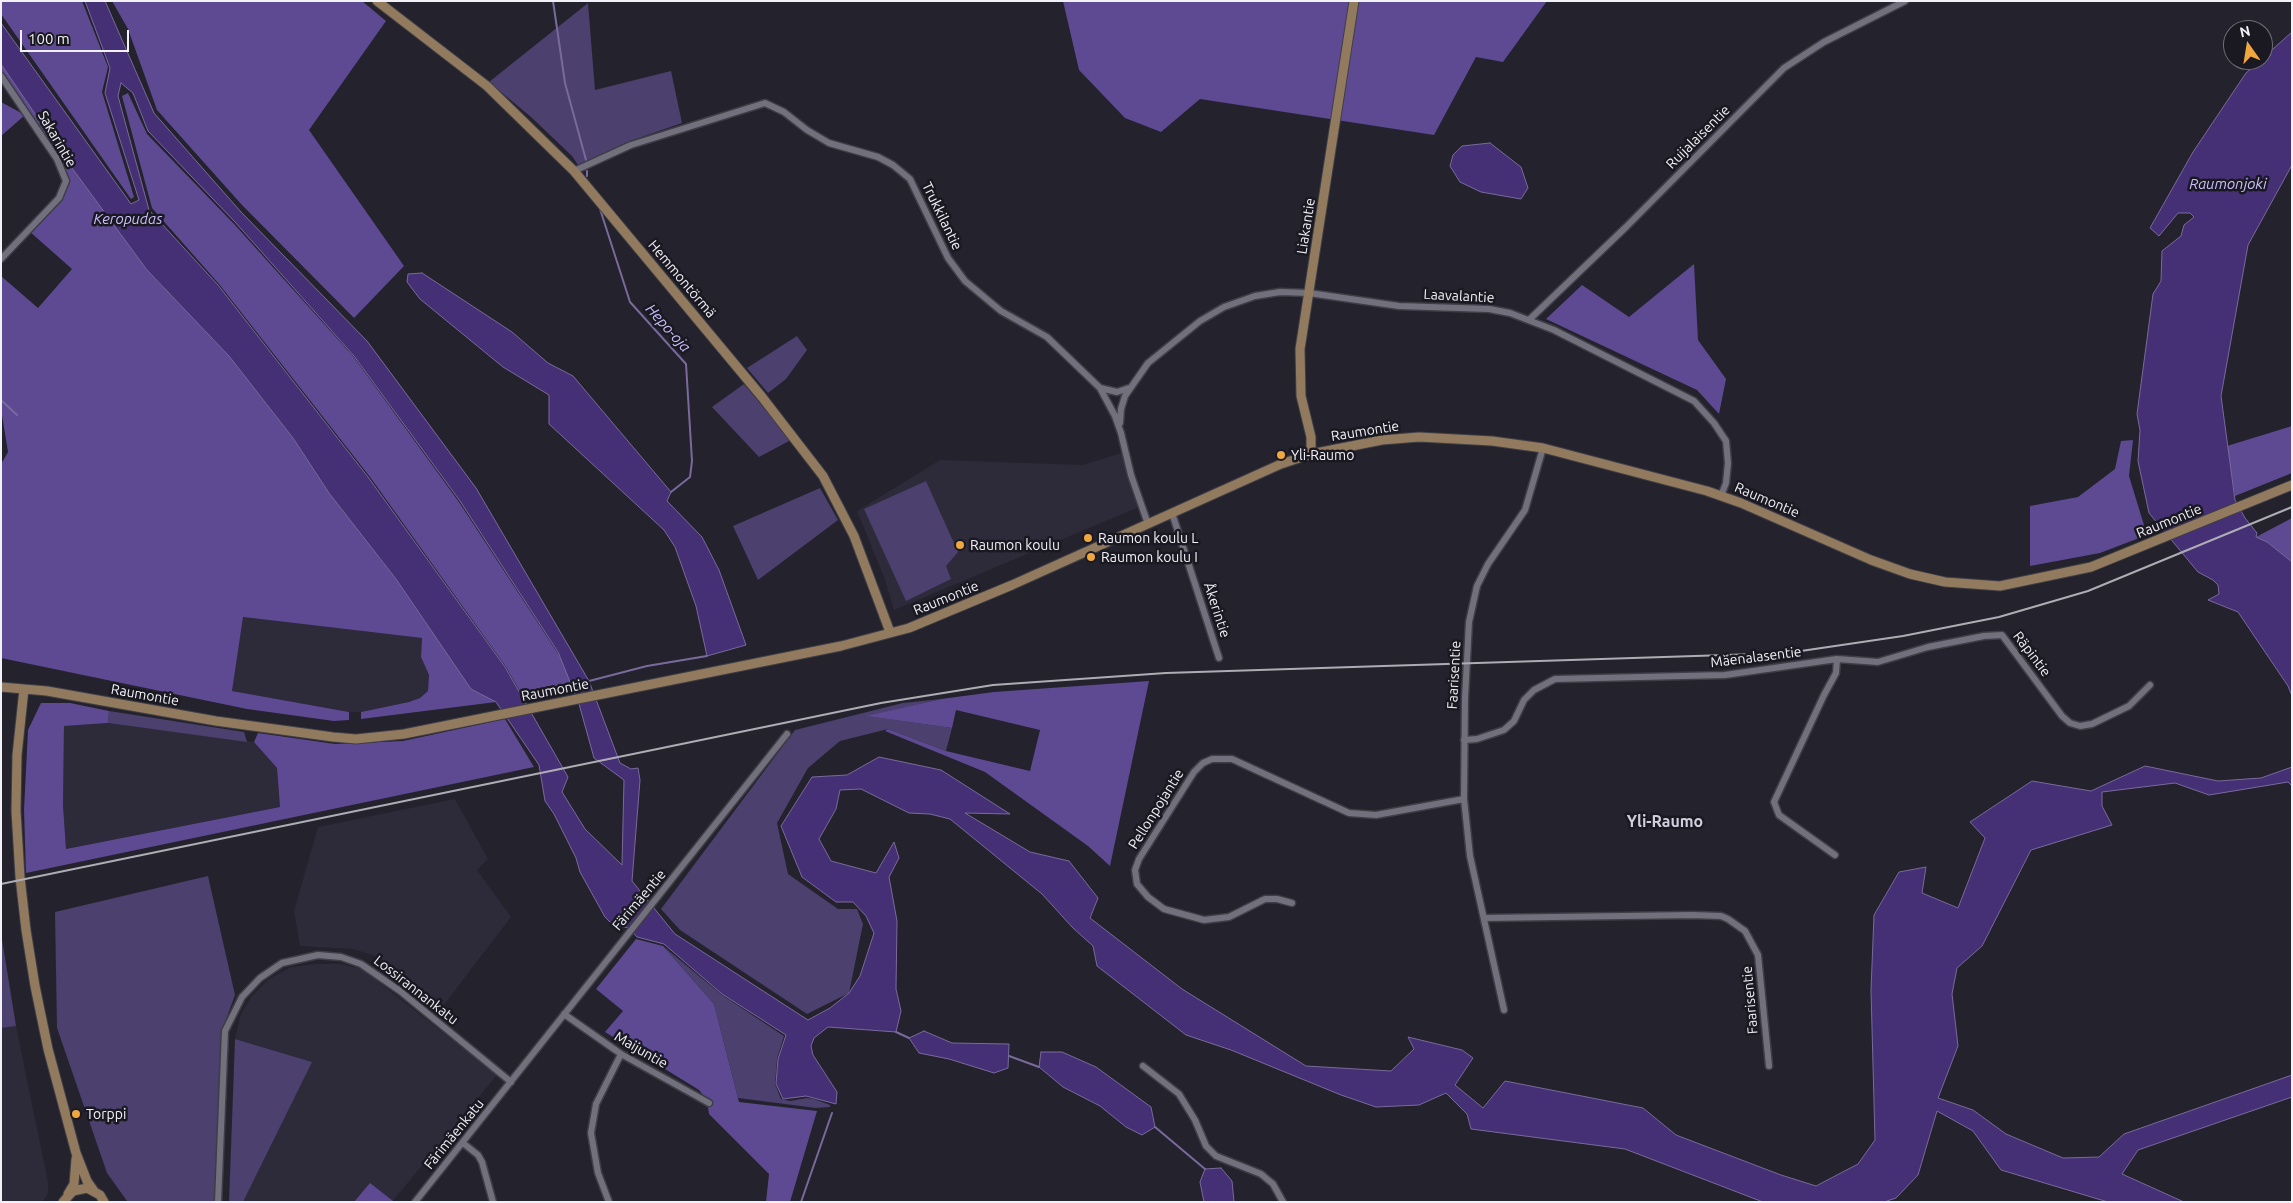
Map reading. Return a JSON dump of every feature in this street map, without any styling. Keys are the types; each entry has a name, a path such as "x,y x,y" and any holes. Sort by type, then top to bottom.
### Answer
{"street":[{"name":"Hemmontörmä","path":"377,1 487,86 574,170 762,397 822,476 854,536 890,632"},
{"name":"Liakantie","path":"1311,454 1311,437 1301,396 1300,349 1354,1"},
{"name":"Ruijalaisentie","path":"1530,319 1626,227 1784,68 1824,42 1905,1"},
{"name":"Sakarintie","path":"1,76 57,159 66,181 59,198 1,259"},
{"name":"Trukkilantie","path":"574,170 632,145 765,103 784,112 807,130 829,143 878,157 903,171 915,187 948,258 965,281 1001,311 1047,337 1100,388 1115,416 1131,476 1148,524"},
{"name":"Laavalantie","path":"1121,433 1120,409 1130,387 1148,364 1176,338 1224,308 1255,296 1280,292 1309,293 1399,306 1489,309 1530,319 1652,378 1694,401 1714,423 1726,441 1728,463 1726,483 1721,496"},
{"path":"1100,388 1117,392 1130,387"},
{"name":"Raumontie","path":"1,687 46,691 234,724 333,737 356,738 404,734 841,646 909,628 1012,586 1281,464 1311,454 1382,440 1419,436 1492,440 1543,448 1721,496 1871,560 1910,574 1945,582 2000,586 2091,567 2292,486"},
{"name":"Faarisentie","path":"1504,1010 1470,856 1464,799 1464,740 1469,622 1477,586 1488,564 1525,510 1543,448"},
{"name":"Åkerintie","path":"1172,513 1219,658"},
{"name":"Räpintie","path":"1837,659 1878,662 1928,647 1984,636 2002,635 2062,716 2070,723 2080,726 2092,724 2129,706 2150,685"},
{"path":"1835,854 1779,815 1774,802 1836,673 1837,659"},
{"name":"Mäenalasentie","path":"1464,740 1477,740 1504,730 1514,721 1524,700 1534,690 1555,679 1725,675 1837,659"},
{"path":"24,689 17,755 16,811 20,877 34,986 48,1049 76,1153 94,1191 105,1201"},
{"name":"Färimäentie","path":"511,1082 787,734"},
{"name":"Pellonpojantie","path":"1292,903 1277,899 1265,899 1229,917 1204,920 1164,909 1148,897 1137,884 1135,870 1139,859 1194,772 1203,763 1212,758 1232,759 1349,813 1376,815 1464,799"},
{"name":"Faarisentie","path":"1484,918 1692,915 1728,918 1745,931 1758,955 1769,1066"},
{"name":"Lossirannankatu","path":"218,1202 226,1031 234,1010 246,992 260,978 282,963 318,955 351,959 362,964 400,991 511,1082"},
{"name":"Maijuntie","path":"564,1014 621,1054 709,1103"},
{"path":"609,1202 598,1173 591,1133 596,1104 621,1054"},
{"path":"1144,1066 1179,1094 1192,1113 1206,1146 1216,1156 1261,1174 1273,1184 1283,1202"},
{"name":"Färimäenkatu","path":"415,1202 511,1082"},
{"path":"463,1143 482,1162 492,1202"},
{"path":"65,1199 74,1184 76,1153"},
{"path":"65,1199 80,1188 94,1191"}],"shaded area":[{"path":"1,1 82,1 108,67 102,92 134,197 131,199 1,14"},
{"path":"112,1 362,1 386,21 309,130 404,266 354,318 242,205 157,110 128,29"},
{"path":"1063,1 1547,1 1503,62 1476,57 1434,135 1200,99 1161,132 1125,118 1079,70"},
{"path":"588,3 595,90 671,71 682,123 630,141 578,165 572,156 531,117 489,82"},
{"path":"1,64 72,168 147,270 229,356 293,438 329,493 396,579 471,689 496,702 361,719 361,712 409,702 420,698 428,691 429,675 421,657 422,638 243,617 232,691 349,712 349,720 334,721 247,709 1,658 1,464 8,452 1,409 1,276 38,308 72,269 29,231 61,199 67,188 67,173 60,157 1,72"},
{"path":"128,93 147,134 235,225 353,356 459,502 557,652 578,689 525,700 506,667 370,477 219,284 152,208 122,96"},
{"path":"1,102 25,115 1,136"},
{"path":"1694,264 1698,340 1726,379 1719,414 1697,390 1546,319 1582,285 1629,317"},
{"path":"797,336 807,350 786,379 768,393 747,368"},
{"path":"744,384 791,440 759,457 712,407"},
{"path":"2292,426 2292,473 2235,496 2227,446"},
{"path":"2133,440 2129,476 2147,535 2100,553 2030,566 2030,506 2078,497 2115,469 2121,441"},
{"name":"Raumon koulu","path":"1121,453 1139,507 894,610 885,580 857,511 940,460 1083,465"},
{"path":"926,481 958,552 946,566 951,579 906,601 864,509"},
{"path":"820,488 838,520 758,580 733,526"},
{"path":"2292,518 2292,562 2267,542 2256,537"},
{"path":"242,617 422,638 421,657 429,675 428,691 420,698 409,702 361,712 349,712 232,691"},
{"path":"1149,681 1110,866 1088,846 985,772 885,731 888,729 946,751 1030,771 1040,730 956,710 952,728 866,716 941,699 994,692"},
{"path":"941,699 868,716 952,728 946,751 888,729 840,741 808,768 777,823 788,874 838,909 857,909 863,924 849,993 807,1014 680,930 661,909 795,730 903,703"},
{"path":"41,703 70,703 109,711 108,723 64,726 63,805 66,849 280,807 277,768 254,742 258,733 335,744 403,741 505,719 534,767 26,873 24,810 28,730"},
{"path":"109,711 244,732 247,742 108,723"},
{"path":"108,723 254,742 277,768 280,807 66,849 63,805 64,726"},
{"path":"455,799 488,859 477,870 511,917 443,1006 376,956 353,949 300,946 294,911 318,827"},
{"path":"208,876 235,995 224,1025 216,1198 215,1202 127,1201 107,1173 57,1028 55,912"},
{"path":"1,933 16,1026 1,1028"},
{"path":"636,939 663,946 714,1004 739,1102 817,1111 790,1202 766,1202 769,1174 709,1114 707,1100 699,1090 605,1032 623,1011 596,989"},
{"path":"663,946 722,995 784,1036 777,1059 775,1084 781,1099 790,1101 807,1098 814,1099 830,1105 830,1107 816,1108 738,1098 714,1004"},
{"path":"315,964 340,964 362,969 497,1075 392,1202 243,1202 311,1062 235,1039 240,1016 251,997 269,979 291,967"},
{"path":"16,1026 48,1182 48,1193 43,1202 1,1202 1,1028"},
{"path":"235,1039 312,1062 243,1202 229,1202"},
{"path":"370,1183 393,1201 354,1202"}],"water":[{"name":"Keropudas","path":"85,1 105,1 154,113 241,212 367,341 476,488 589,681 620,763 631,769 638,768 640,780 632,881 675,934 808,1020 830,1008 849,993 860,976 874,933 866,916 853,902 836,902 802,877 781,826 812,777 847,775 879,757 941,770 1010,814 965,813 1030,852 1069,861 1098,898 1090,918 1182,989 1306,1066 1391,1071 1414,1049 1408,1037 1462,1050 1473,1058 1455,1085 1483,1108 1505,1081 1643,1108 1676,1135 1781,1175 1816,1186 1858,1164 1875,1140 1871,990 1874,915 1899,872 1926,867 1922,893 1958,908 1985,838 1970,822 2032,781 2091,791 2145,766 2218,781 2261,778 2292,767 2292,786 2288,782 2209,795 2175,783 2102,792 2102,806 2112,825 2031,850 1982,946 1957,968 1952,994 1958,1046 1938,1098 1973,1110 2006,1134 2063,1158 2099,1157 2124,1134 2292,1075 2292,1097 2138,1150 2122,1174 2184,1202 2108,1202 2001,1170 1973,1131 1937,1111 1918,1175 1896,1198 1884,1202 1763,1202 1625,1149 1471,1129 1467,1114 1446,1093 1419,1105 1376,1107 1341,1095 1231,1050 1186,1035 1097,966 1093,946 1073,928 1042,894 950,819 930,814 909,813 861,789 840,790 836,809 819,839 831,861 876,873 894,842 899,858 889,877 897,921 896,989 901,1011 896,1032 828,1027 814,1038 811,1046 813,1055 837,1092 836,1104 806,1096 783,1099 776,1084 778,1059 786,1035 722,994 664,944 637,937 629,928 613,925 605,917 580,872 576,858 554,814 545,801 539,765 496,702 471,689 396,579 329,493 293,438 229,356 147,270 72,168 1,64 1,23 131,204 139,200 105,93 110,68","holes":["121,83 133,93 148,131 235,222 354,356 460,501 558,652 579,704 594,758 624,780 622,865 585,829 562,792 568,777 505,667 368,477 218,285 149,210 118,96"]},
{"name":"Raumonjoki","path":"2292,32 2292,165 2248,245 2221,396 2235,500 2245,518 2257,533 2256,537 2267,542 2292,562 2292,696 2288,686 2238,612 2208,600 2219,594 2218,585 2198,572 2149,513 2138,461 2140,430 2137,414 2153,294 2161,281 2162,251 2181,236 2184,225 2194,217 2190,213 2178,213 2159,236 2150,228 2193,152 2246,73 2249,70 2273,70 2273,49"},
{"path":"1490,143 1521,167 1528,188 1521,199 1481,192 1460,182 1450,166 1453,155 1462,146"},
{"path":"422,273 512,332 548,363 573,376 671,492 667,501 702,537 719,570 746,645 707,656 696,606 675,547 664,530 549,424 549,395 503,367 420,299 407,282 408,274"},
{"path":"924,1031 952,1043 1009,1044 1008,1068 994,1073 949,1059 919,1053 909,1038"},
{"path":"1041,1052 1062,1052 1096,1067 1151,1107 1155,1127 1142,1135 1126,1127 1100,1106 1063,1087 1039,1067"},
{"path":"1221,1168 1232,1181 1234,1202 1204,1202 1200,1182 1205,1169"}],"waterway":[{"name":"Hepo-oja","path":"553,1 565,83 586,160"},
{"name":"Hepo-oja","path":"587,171 587,176"},
{"name":"Hepo-oja","path":"600,209 630,302 686,364 692,461 690,477 671,492"},
{"path":"1,400 17,415"},
{"path":"589,681 647,666 707,656"},
{"path":"896,1032 909,1038"},
{"path":"1009,1056 1039,1067"},
{"path":"801,1202 832,1113"},
{"path":"1155,1127 1205,1169"}],"railway":[{"path":"1,884 881,703 993,685 1166,673 1757,654 1801,651 1903,636 1999,617 2088,591 2292,507"}],"place":[{"name":"Yli-Raumo","path":"1281,455"},
{"name":"Raumon koulu L","path":"1088,538"},
{"name":"Raumon koulu","path":"960,545"},
{"name":"Raumon koulu I","path":"1091,557"},
{"name":"Torppi","path":"76,1114"}],"district":[{"name":"Yli-Raumo","path":"1665,822"}]}
